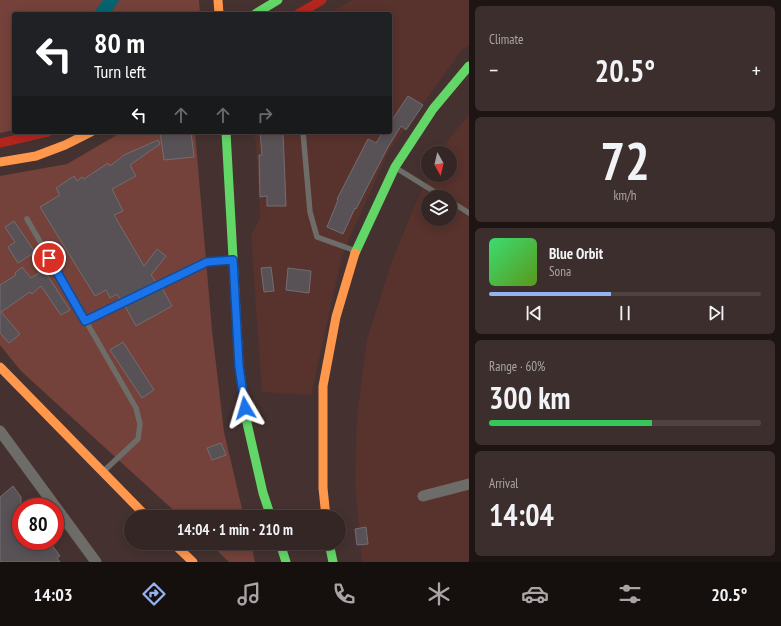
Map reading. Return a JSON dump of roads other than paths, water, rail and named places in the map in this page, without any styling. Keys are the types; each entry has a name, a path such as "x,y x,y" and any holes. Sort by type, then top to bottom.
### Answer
{"main road":[{"path":"218,0 219,12"},
{"path":"259,12 278,0"},
{"path":"301,12 322,0"},
{"path":"325,510 322,444 323,386 336,317 356,251 395,167 433,109 469,66"},
{"path":"0,143 42,134"},
{"path":"0,162 36,156 65,145 87,134"},
{"path":"226,134 239,366 247,423 263,493 269,510"},
{"path":"0,367 140,510"},
{"path":"180,550 193,562"},
{"path":"282,550 286,562"},
{"path":"330,550 333,562"}],"street":[{"path":"0,431 96,562"},
{"path":"423,496 469,484"}],"lane":[{"path":"303,134 310,212 317,237 356,251"},
{"path":"395,167 432,190"},
{"path":"457,205 469,213"},
{"path":"27,219 136,408 140,424 138,439 103,472"},
{"path":"85,321 207,262 233,260"}],"water":[{"path":"103,0 119,0 111,12 94,12"}]}
